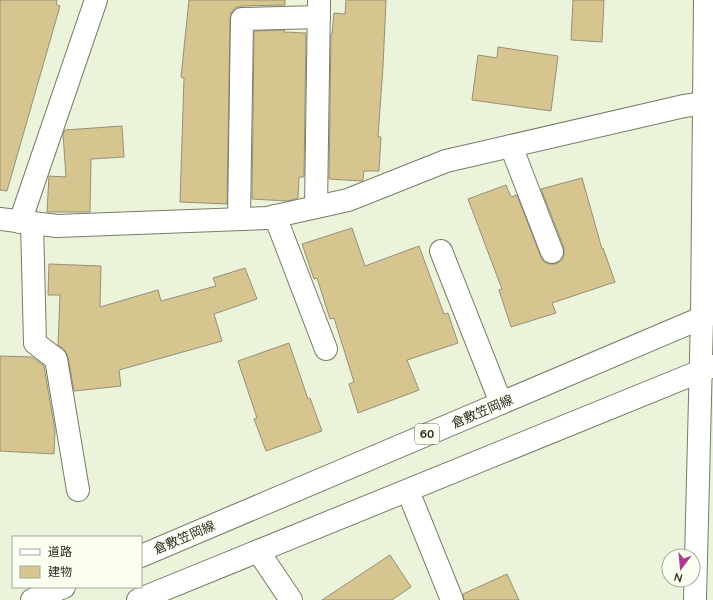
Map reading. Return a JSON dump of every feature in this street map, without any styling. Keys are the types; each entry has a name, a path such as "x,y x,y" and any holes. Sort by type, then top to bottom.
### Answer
{"street":[{"path":"78,490 56,359 35,343 17,221 96,0"},
{"path":"695,600 707,369 708,315 708,103 704,0"},
{"path":"239,219 242,18 319,8 316,207"},
{"path":"17,221 57,226 267,218 348,200 446,161 684,106 708,103"},
{"path":"511,146 552,252"},
{"path":"275,216 326,349"},
{"path":"442,251 501,403"},
{"name":"倉敷笠岡線","path":"142,556 708,315"},
{"path":"138,600 707,369"},
{"path":"408,491 452,600"},
{"path":"258,551 291,600"},
{"path":"32,600 62,588"}],"building":[{"path":"0,0 57,0 56,4 60,6 7,191 0,190"},
{"path":"189,0 285,0 285,5 242,6 235,8 231,13 227,204 180,202 184,78 181,77"},
{"path":"346,0 386,0 378,137 381,137 379,171 364,171 362,181 329,179 331,34 334,13 345,14"},
{"path":"573,0 604,0 602,42 571,40"},
{"path":"284,30 284,32 306,33 304,177 299,177 298,198 288,201 252,199 254,31"},
{"path":"498,47 558,56 551,111 472,100 478,55 497,58"},
{"path":"122,126 124,157 91,159 90,212 47,212 49,176 66,177 63,134 65,130"},
{"path":"582,178 602,249 603,248 615,282 552,303 556,313 511,327 499,290 502,289 468,199 506,185 511,197 517,195 544,262 556,264 562,260 564,248 541,189"},
{"path":"352,228 365,266 419,246 444,314 448,313 458,343 407,360 419,390 358,413 349,384 354,382 334,318 330,319 317,278 314,279 302,244"},
{"path":"49,264 101,266 100,307 158,290 161,301 216,286 213,278 245,268 257,299 214,314 222,341 119,370 121,386 74,391 68,357 64,349 58,345 60,295 48,295"},
{"path":"289,343 308,399 310,398 322,431 266,451 254,419 257,418 238,361"},
{"path":"0,356 32,357 44,366 55,431 54,454 0,451"},
{"path":"390,555 411,587 392,600 322,600"},
{"path":"507,574 519,600 464,600 463,594"}]}
